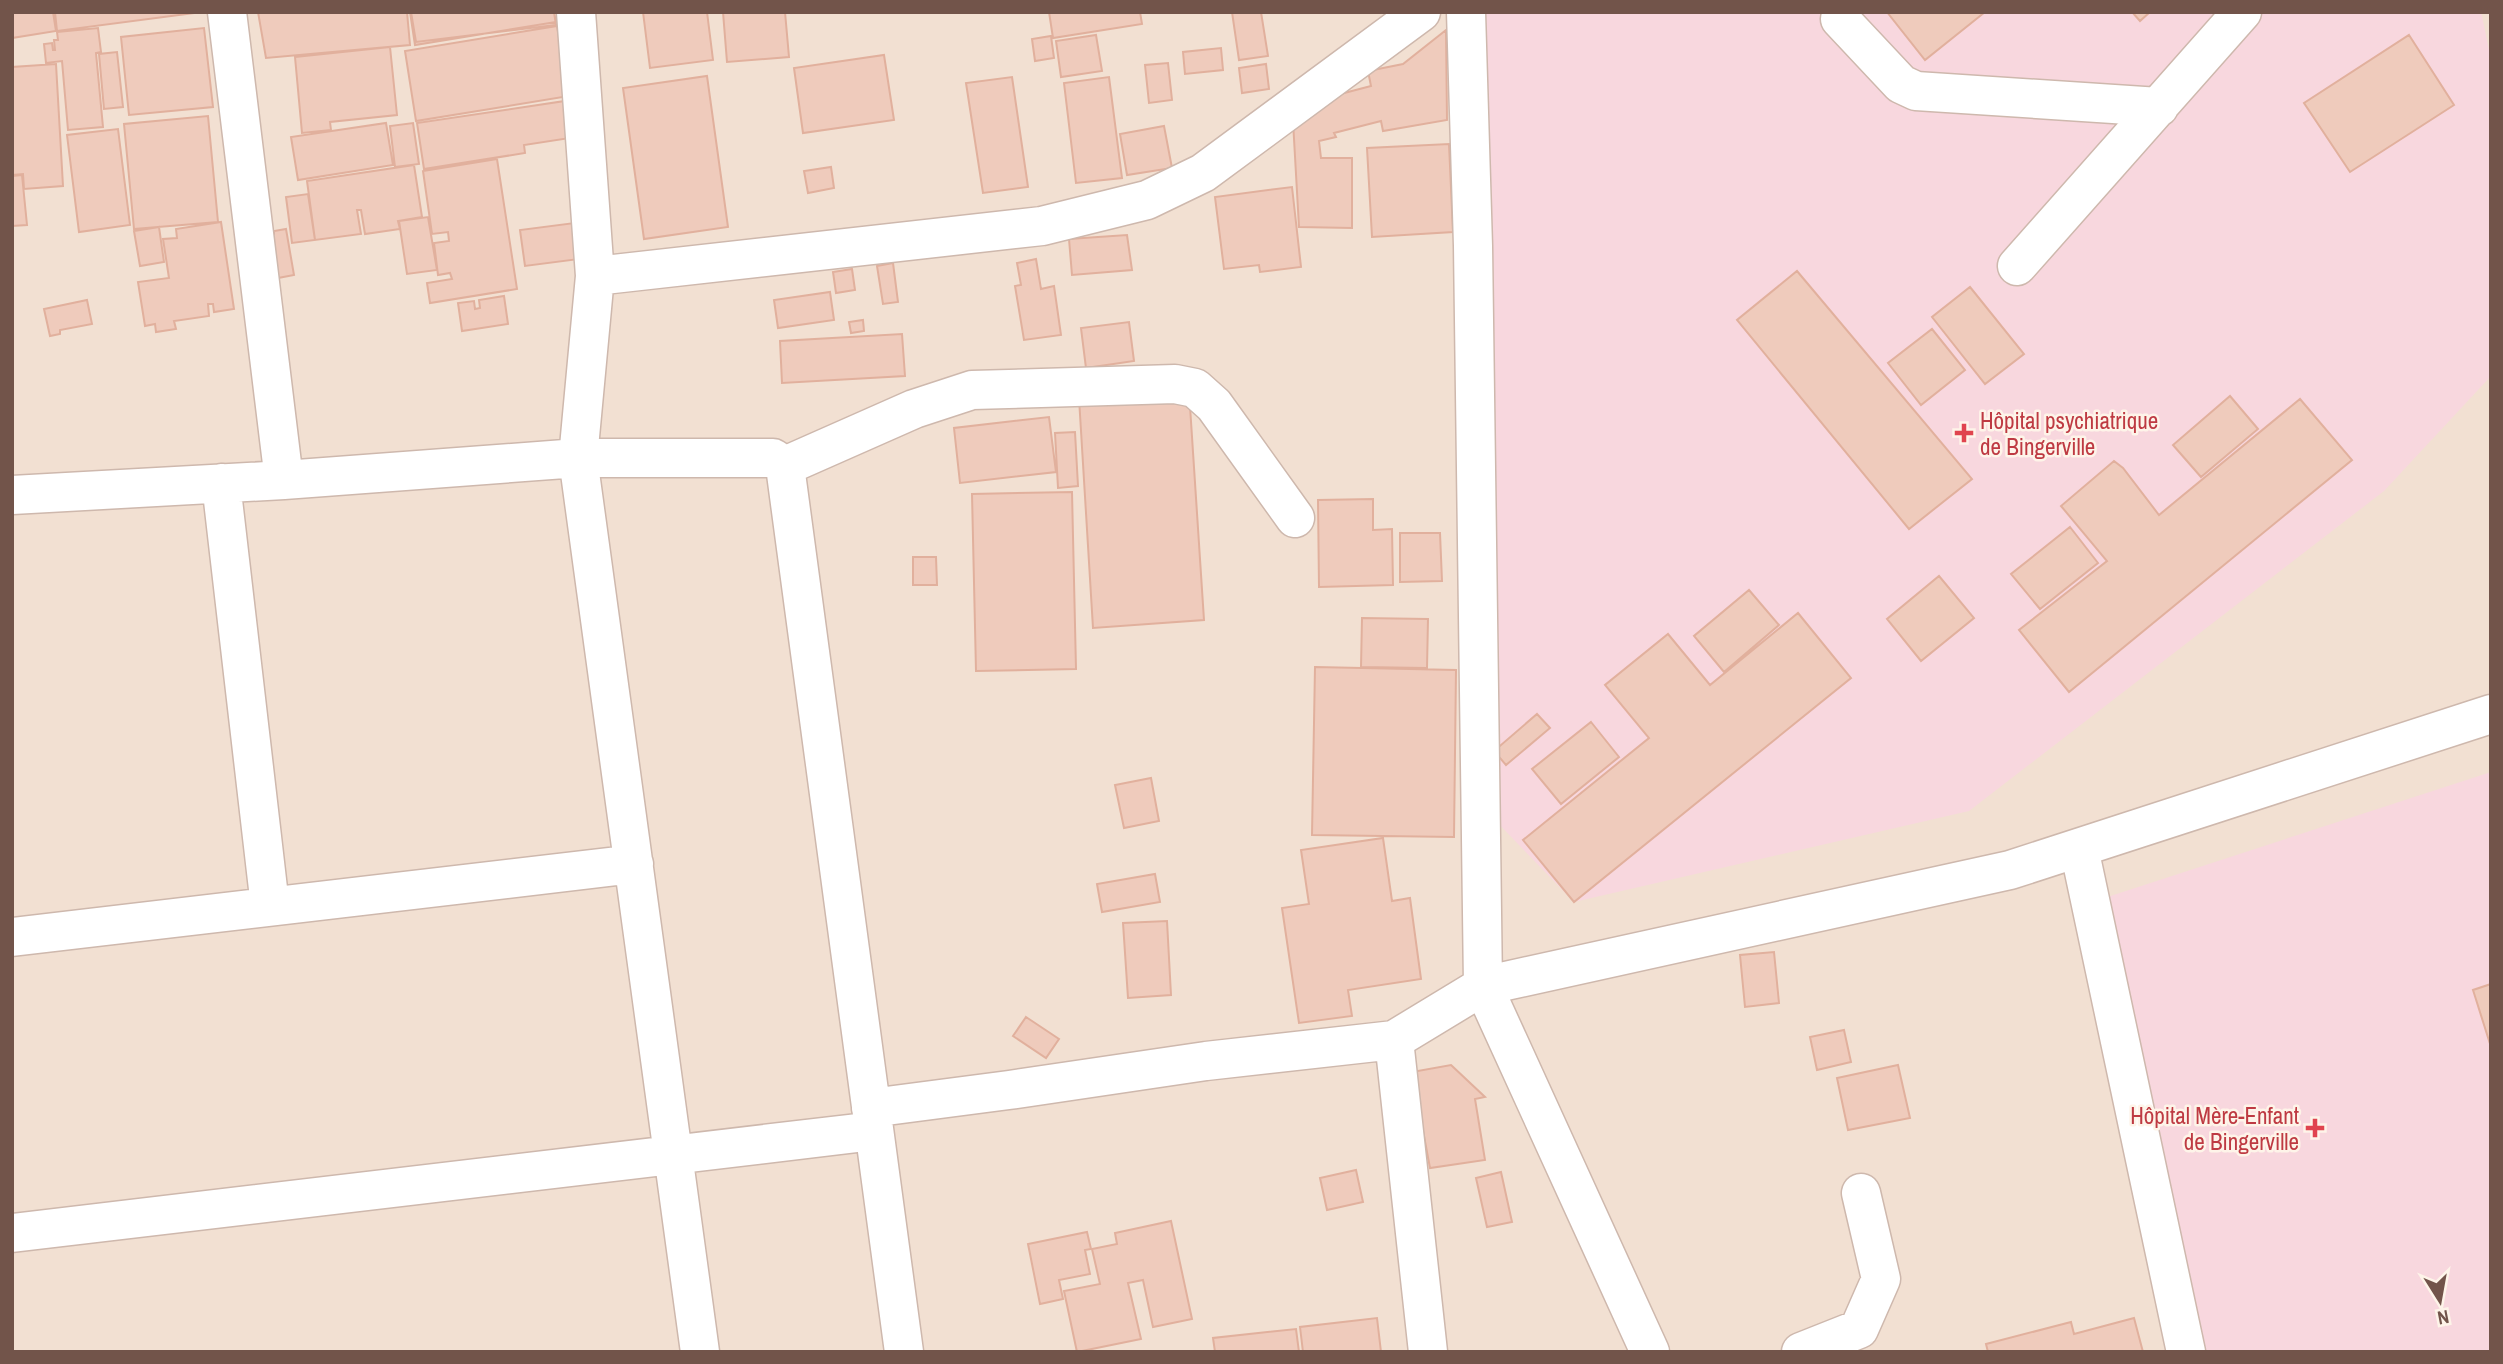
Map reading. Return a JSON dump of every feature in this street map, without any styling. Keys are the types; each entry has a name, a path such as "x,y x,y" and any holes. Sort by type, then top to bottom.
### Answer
{"street":[{"path":"227,12 284,480"},
{"path":"576,12 595,276 578,458 700,1352"},
{"path":"595,276 1042,226 1147,200 1203,173 1421,12"},
{"path":"1466,12 1473,274 1483,986 1650,1352"},
{"path":"2017,266 2242,12"},
{"path":"1840,19 1901,84 1916,91 2159,107"},
{"path":"785,466 914,409 972,390 1175,384 1195,388 1214,405 1295,518"},
{"path":"12,495 284,480 578,458 774,458 785,466 904,1352"},
{"path":"221,483 270,906"},
{"path":"12,1233 673,1155 873,1119 1009,1090 1206,1060 1394,1040 1483,986 2010,870 2491,714"},
{"path":"2079,848 2186,1352"},
{"path":"12,937 634,864"},
{"path":"1394,1040 1429,1352"},
{"path":"1801,1352 1859,1329 1881,1279 1861,1193"}],"shaded area":[{"path":"12,12 2491,12 2491,1352 12,1352"},
{"name":"Hôpital psychiatrique de Bingerville","path":"1486,12 2481,12 2491,59 2491,376 2384,491 1969,811 1574,902 1494,819"},
{"name":"Hôpital Mère-Enfant de Bingerville","path":"2491,772 2491,1352 2190,1352 2089,903"}],"building":[{"path":"12,12 53,12 56,31 12,38"},
{"path":"55,12 202,12 57,31"},
{"path":"258,12 407,12 410,45 266,58"},
{"path":"410,12 554,12 556,22 415,45"},
{"path":"411,12 554,12 556,25 416,42"},
{"path":"643,12 707,12 713,60 650,68"},
{"path":"723,12 785,12 789,57 727,62"},
{"path":"1049,12 1140,12 1142,24 1053,38"},
{"path":"1232,12 1261,12 1268,56 1239,60"},
{"path":"1887,12 1985,12 1925,60"},
{"path":"2132,12 2150,12 2140,21"},
{"path":"557,26 569,96 416,121 405,51"},
{"path":"98,28 101,52 96,53 103,127 68,130 62,61 46,63 44,44 52,43 55,50 57,32"},
{"path":"204,28 213,107 129,115 121,37"},
{"path":"1446,30 1447,120 1383,131 1381,121 1334,133 1336,137 1319,141 1321,158 1352,158 1352,228 1299,227 1293,121 1329,97 1371,86 1368,71 1403,64"},
{"path":"1096,35 1102,71 1061,77 1056,41"},
{"path":"2409,35 2454,105 2350,172 2304,103"},
{"path":"1051,36 1054,58 1035,61 1032,39"},
{"path":"390,47 397,115 330,122 331,130 302,133 295,57"},
{"path":"1221,48 1223,70 1185,74 1183,52"},
{"path":"117,52 123,107 104,109 99,54"},
{"path":"884,55 894,120 803,133 794,68"},
{"path":"1168,63 1172,100 1149,103 1145,65"},
{"path":"56,64 63,186 24,189 23,174 12,175 12,67"},
{"path":"1266,64 1269,89 1242,93 1239,68"},
{"path":"707,76 728,227 644,239 623,88"},
{"path":"1012,77 1028,187 983,193 966,83"},
{"path":"1109,77 1122,178 1076,183 1064,83"},
{"path":"565,101 570,138 524,145 525,153 424,169 417,123"},
{"path":"208,116 218,222 134,229 124,124"},
{"path":"386,123 393,165 298,180 291,137"},
{"path":"413,123 419,164 395,167 390,126"},
{"path":"1164,126 1172,168 1127,175 1120,134"},
{"path":"118,129 130,225 79,232 67,135"},
{"path":"1449,144 1453,232 1372,237 1367,148"},
{"path":"497,159 517,289 430,303 427,283 452,279 450,273 438,275 434,243 449,241 448,232 432,234 423,171"},
{"path":"414,165 422,217 398,221 400,229 365,234 361,210 357,210 361,234 315,240 307,181"},
{"path":"831,167 834,188 808,193 804,171"},
{"path":"22,175 27,225 12,226 12,176"},
{"path":"1292,187 1301,267 1260,272 1259,265 1224,269 1215,197"},
{"path":"308,194 315,240 292,243 286,197"},
{"path":"428,217 437,270 407,274 399,221"},
{"path":"221,222 234,309 214,312 213,304 208,304 209,316 174,321 176,329 156,332 155,324 145,326 138,282 169,278 163,239 177,238 176,229"},
{"path":"582,222 587,258 525,266 520,230"},
{"path":"159,227 164,262 140,266 134,231"},
{"path":"286,229 294,275 278,278 272,235 274,231"},
{"path":"1127,235 1132,270 1072,275 1069,239"},
{"path":"1036,259 1041,289 1054,286 1061,335 1024,340 1015,286 1021,285 1017,263"},
{"path":"893,263 898,302 883,304 877,266"},
{"path":"852,269 855,290 836,293 833,272"},
{"path":"1797,271 1972,479 1909,529 1737,320"},
{"path":"1970,287 2024,354 1985,384 1932,317"},
{"path":"830,292 834,320 778,328 774,300"},
{"path":"504,296 508,324 462,331 458,303 474,301 475,309 480,308 479,300"},
{"path":"87,300 92,324 60,330 60,334 50,336 44,309"},
{"path":"863,320 864,331 851,333 849,322"},
{"path":"1129,322 1134,361 1086,368 1081,328"},
{"path":"1932,329 1965,370 1921,405 1888,363"},
{"path":"902,334 905,376 782,383 780,341"},
{"path":"1189,391 1204,620 1093,628 1079,398"},
{"path":"2230,396 2258,429 2201,477 2173,445"},
{"path":"2300,399 2352,460 2069,692 2019,630 2107,561 2061,506 2114,461 2123,468 2159,515"},
{"path":"1049,417 1056,472 960,483 954,428"},
{"path":"1075,432 1078,486 1058,488 1055,433"},
{"path":"1072,492 1076,669 976,671 972,494"},
{"path":"1373,499 1373,530 1392,529 1393,585 1319,587 1318,500"},
{"path":"2070,527 2098,563 2040,609 2011,574"},
{"path":"1400,533 1440,533 1442,581 1400,582"},
{"path":"913,557 936,557 937,585 913,585"},
{"path":"1939,576 1974,618 1921,661 1887,619"},
{"path":"1749,590 1779,625 1724,672 1694,636"},
{"path":"1798,613 1851,678 1574,902 1523,840 1649,738 1605,685 1668,634 1710,685"},
{"path":"1362,618 1428,619 1427,668 1361,667"},
{"path":"1315,667 1456,670 1454,837 1312,835"},
{"path":"1537,714 1550,728 1506,765 1494,751"},
{"path":"1591,722 1619,757 1561,804 1532,769"},
{"path":"1151,778 1159,821 1124,828 1115,785"},
{"path":"1383,838 1392,901 1410,898 1421,979 1348,990 1352,1016 1299,1023 1282,908 1309,904 1301,850"},
{"path":"1155,874 1160,902 1102,912 1097,884"},
{"path":"1167,921 1171,995 1128,998 1123,923"},
{"path":"1774,952 1779,1003 1745,1007 1740,955"},
{"path":"2491,984 2491,1047 2473,990"},
{"path":"1026,1017 1059,1039 1046,1058 1013,1036"},
{"path":"1844,1030 1851,1062 1817,1070 1810,1037"},
{"path":"1451,1065 1485,1097 1475,1099 1485,1160 1430,1168 1412,1072"},
{"path":"1898,1065 1910,1118 1848,1130 1837,1078"},
{"path":"1356,1170 1363,1202 1327,1210 1320,1178"},
{"path":"1501,1172 1512,1222 1487,1227 1476,1178"},
{"path":"1171,1221 1192,1319 1153,1327 1143,1280 1128,1283 1141,1339 1077,1352 1064,1291 1100,1284 1092,1249 1117,1244 1115,1233"},
{"path":"1087,1232 1091,1249 1085,1250 1090,1274 1059,1280 1063,1299 1040,1304 1028,1244"},
{"path":"1377,1318 1381,1352 1303,1352 1300,1327"},
{"path":"2134,1318 2143,1352 1988,1352 1986,1344 2071,1322 2074,1334"},
{"path":"1296,1329 1299,1352 1215,1352 1213,1338"}],"place":[{"name":"Hôpital psychiatrique de Bingerville","path":"1964,433"},
{"name":"Hôpital Mère-Enfant de Bingerville","path":"2315,1128"}]}
